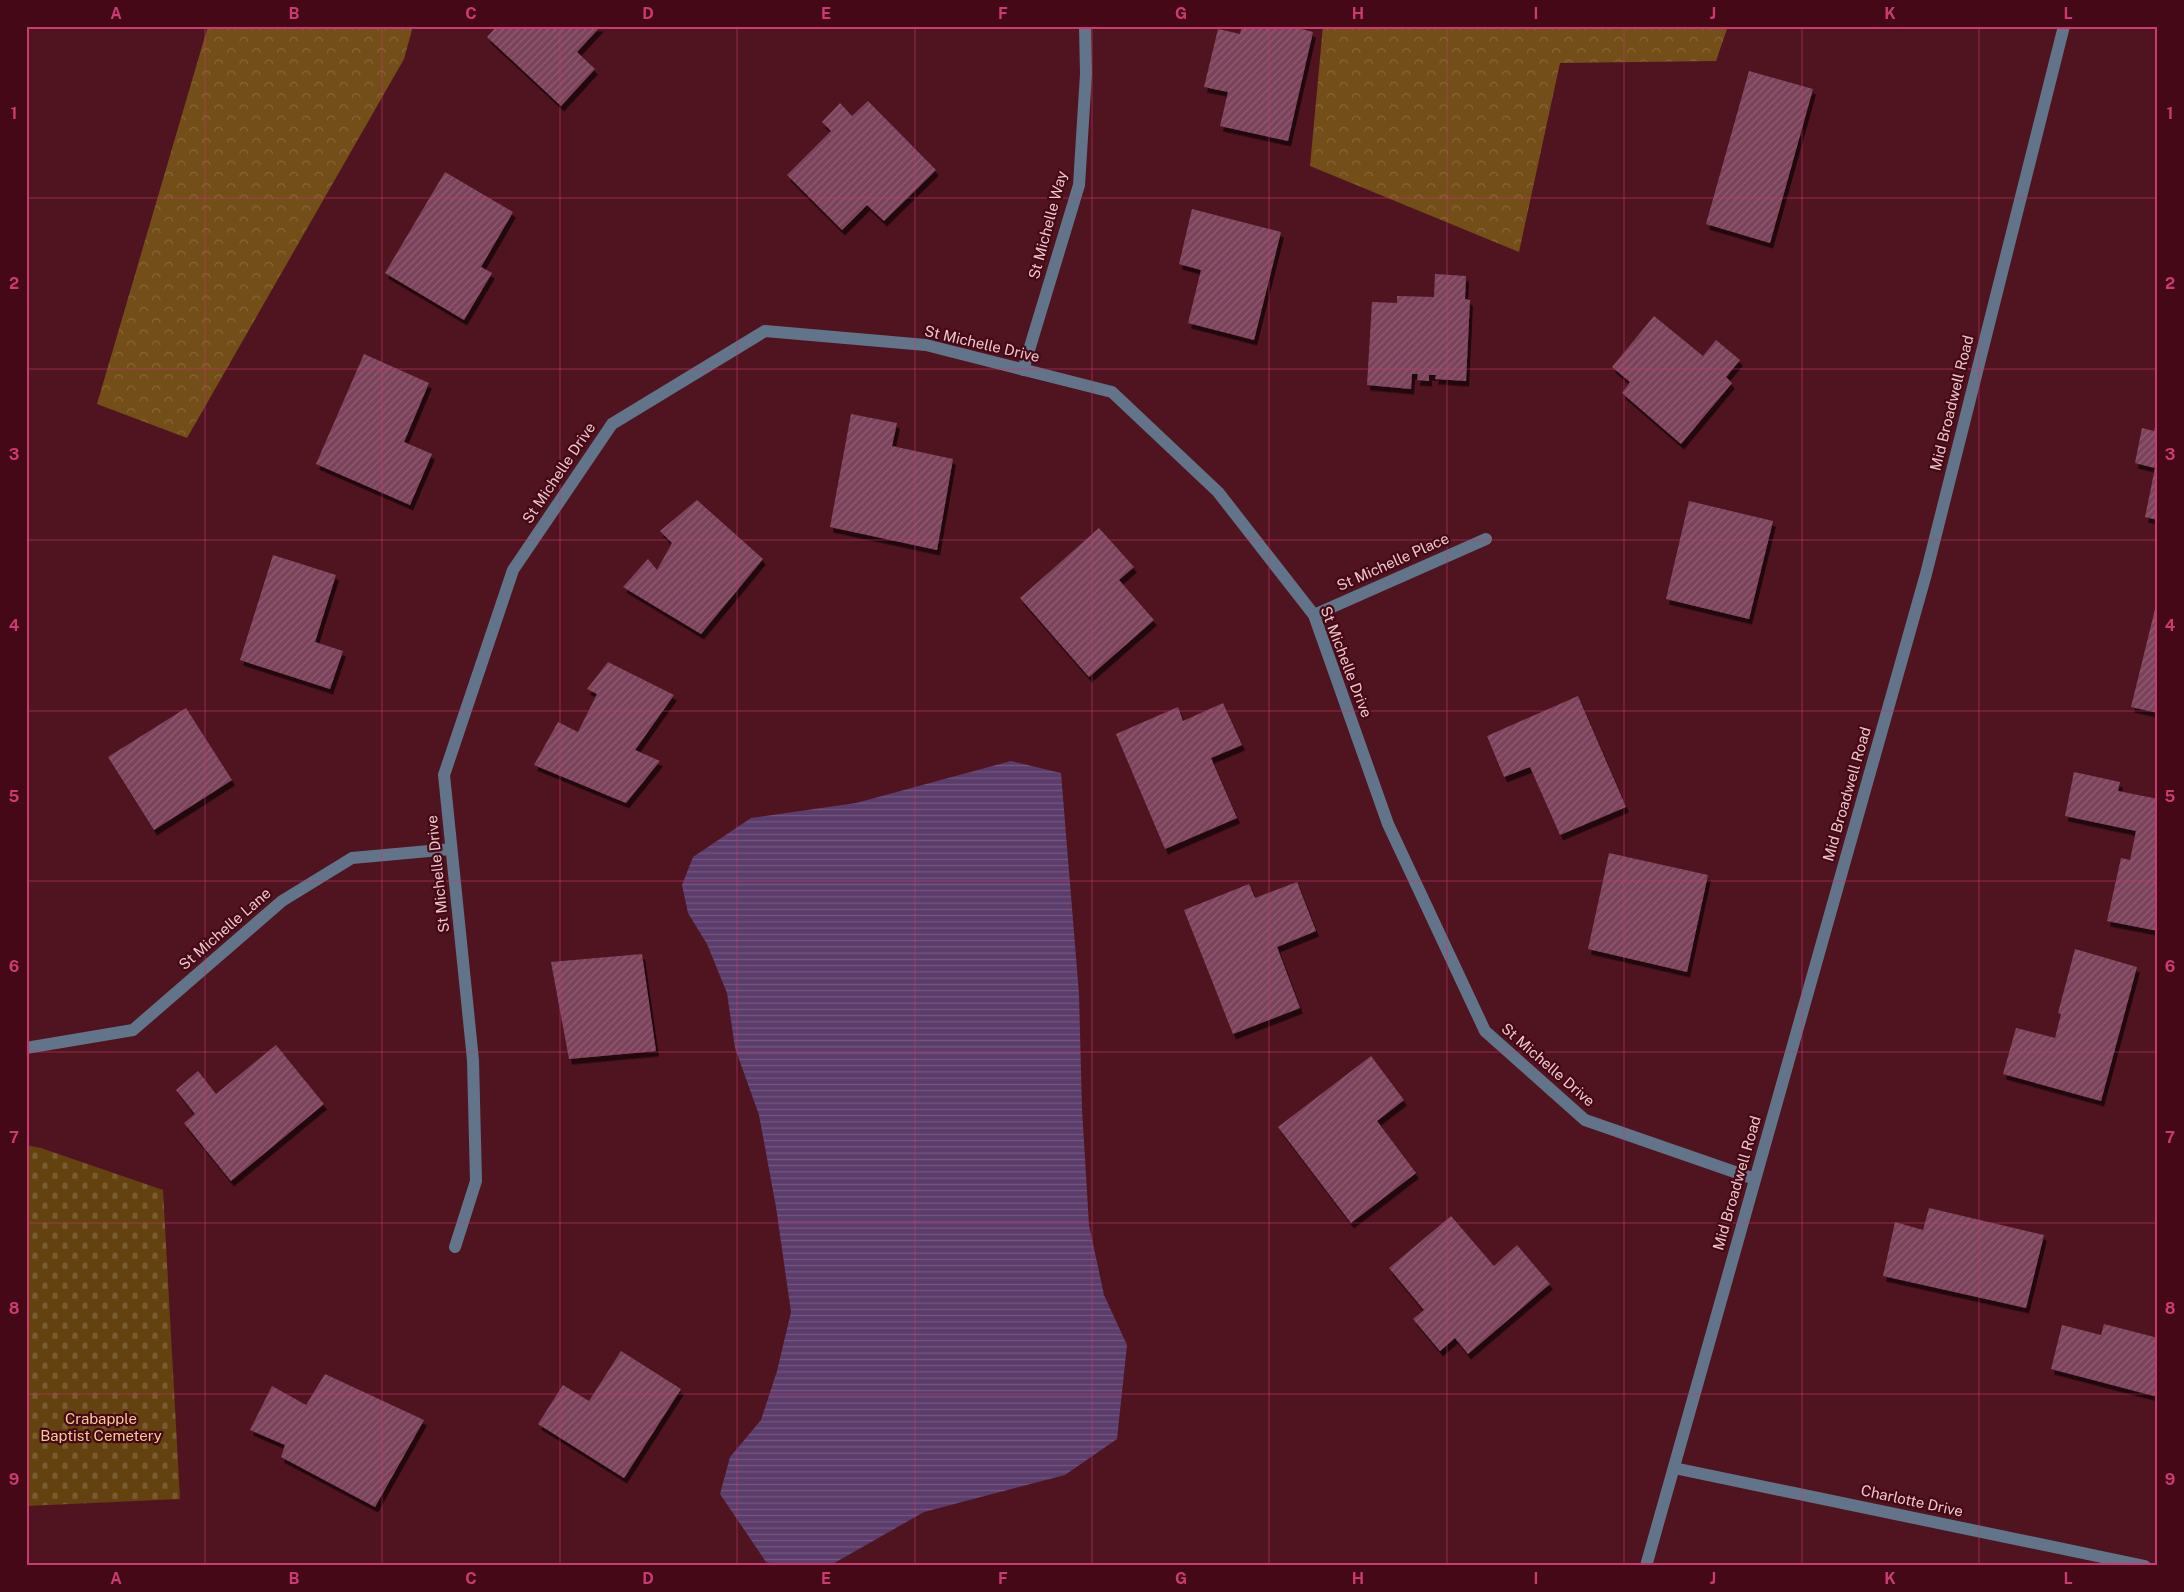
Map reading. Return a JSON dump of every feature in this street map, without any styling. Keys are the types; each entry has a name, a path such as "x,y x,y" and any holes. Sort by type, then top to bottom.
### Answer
{"street":[{"name":"St Michelle Way","path":"1023,370 1078,185 1086,74 1085,26"},
{"name":"Mid Broadwell Road","path":"1646,1566 1926,574 2064,26"},
{"name":"St Michelle Drive","path":"455,1247 476,1181 473,1060 444,775 513,570 612,424 766,331 926,346 1112,392 1218,492 1314,615 1388,824 1485,1031 1585,1120 1755,1179"},
{"name":"St Michelle Place","path":"1314,615 1486,540"},
{"name":"St Michelle Lane","path":"26,1048 133,1030 282,901 352,858 451,849"},
{"name":"Charlotte Drive","path":"1674,1468 2124,1564 2145,1566"}],"green space":[{"path":"208,26 413,26 404,59 187,438 97,404"},
{"path":"1323,26 1728,26 1716,61 1560,63 1519,252 1310,166"},
{"name":"Crabapple Baptist Cemetery","path":"26,1145 41,1148 163,1190 180,1499 26,1506"}],"shaded area":[{"path":"1011,761 1061,773 1079,994 1082,1109 1089,1225 1104,1295 1127,1345 1117,1439 1065,1475 924,1512 829,1566 781,1566 766,1562 720,1494 730,1457 761,1420 777,1371 791,1312 776,1207 759,1115 735,1048 727,993 707,944 688,913 682,885 693,857 751,818 856,803"}],"building":[{"path":"497,26 601,26 577,52 595,69 561,106 487,37"},
{"path":"1242,26 1290,26 1313,32 1288,141 1220,126 1228,92 1204,87 1218,29 1240,34"},
{"path":"1749,71 1813,89 1770,243 1706,224"},
{"path":"868,101 936,170 884,221 867,205 842,230 787,175 831,131 822,122 840,103 852,116"},
{"path":"445,172 513,212 481,267 492,273 464,320 385,273"},
{"path":"1192,209 1281,232 1254,340 1188,323 1201,270 1179,264"},
{"path":"1435,274 1466,276 1465,299 1470,300 1466,381 1435,379 1436,375 1429,375 1429,381 1417,380 1418,374 1412,374 1411,389 1367,385 1372,302 1397,303 1397,296 1434,297"},
{"path":"1654,316 1703,356 1716,340 1740,360 1726,377 1732,383 1681,444 1622,393 1630,382 1612,367"},
{"path":"364,354 429,383 404,442 432,454 410,505 316,464"},
{"path":"851,414 897,423 892,446 953,459 937,550 830,527"},
{"path":"2158,416 2158,520 2145,517 2155,468 2135,463 2142,428 2154,431"},
{"path":"697,500 763,559 701,634 623,587 648,559 657,570 672,543 660,531"},
{"path":"1689,501 1773,521 1749,619 1666,599"},
{"path":"1099,528 1134,567 1119,580 1154,620 1089,677 1020,598"},
{"path":"273,555 336,575 315,642 343,651 330,689 240,660"},
{"path":"2158,601 2158,713 2131,707"},
{"path":"608,662 674,695 635,750 660,761 626,803 534,765 558,722 578,732 597,694 587,689"},
{"path":"1578,696 1626,807 1560,835 1530,767 1504,777 1487,736"},
{"path":"1223,703 1242,745 1211,758 1237,818 1165,849 1116,734 1178,707 1183,721"},
{"path":"186,708 232,780 154,830 108,757"},
{"path":"2074,772 2120,782 2118,791 2158,799 2158,931 2107,921 2121,858 2130,860 2136,831 2065,816"},
{"path":"1609,853 1708,875 1687,972 1588,949"},
{"path":"1297,882 1316,931 1277,947 1300,1008 1233,1034 1184,910 1249,884 1255,898"},
{"path":"2075,949 2137,967 2101,1101 2003,1074 2016,1028 2055,1038 2061,1014 2058,1013"},
{"path":"642,954 656,1051 569,1059 551,962"},
{"path":"276,1045 324,1104 231,1181 184,1123 195,1114 176,1090 198,1071 216,1094"},
{"path":"1371,1056 1404,1100 1377,1121 1416,1173 1351,1223 1278,1127"},
{"path":"1929,1208 2044,1235 2026,1308 1883,1276 1895,1222 1923,1230"},
{"path":"1451,1216 1494,1266 1517,1245 1550,1284 1468,1354 1455,1338 1440,1351 1413,1319 1424,1310 1389,1268"},
{"path":"2104,1324 2158,1338 2158,1397 2051,1369 2062,1325 2101,1335"},
{"path":"621,1351 681,1389 624,1478 538,1424 563,1385 589,1401"},
{"path":"325,1374 424,1420 375,1507 281,1457 285,1445 250,1430 272,1386 306,1405"}]}
